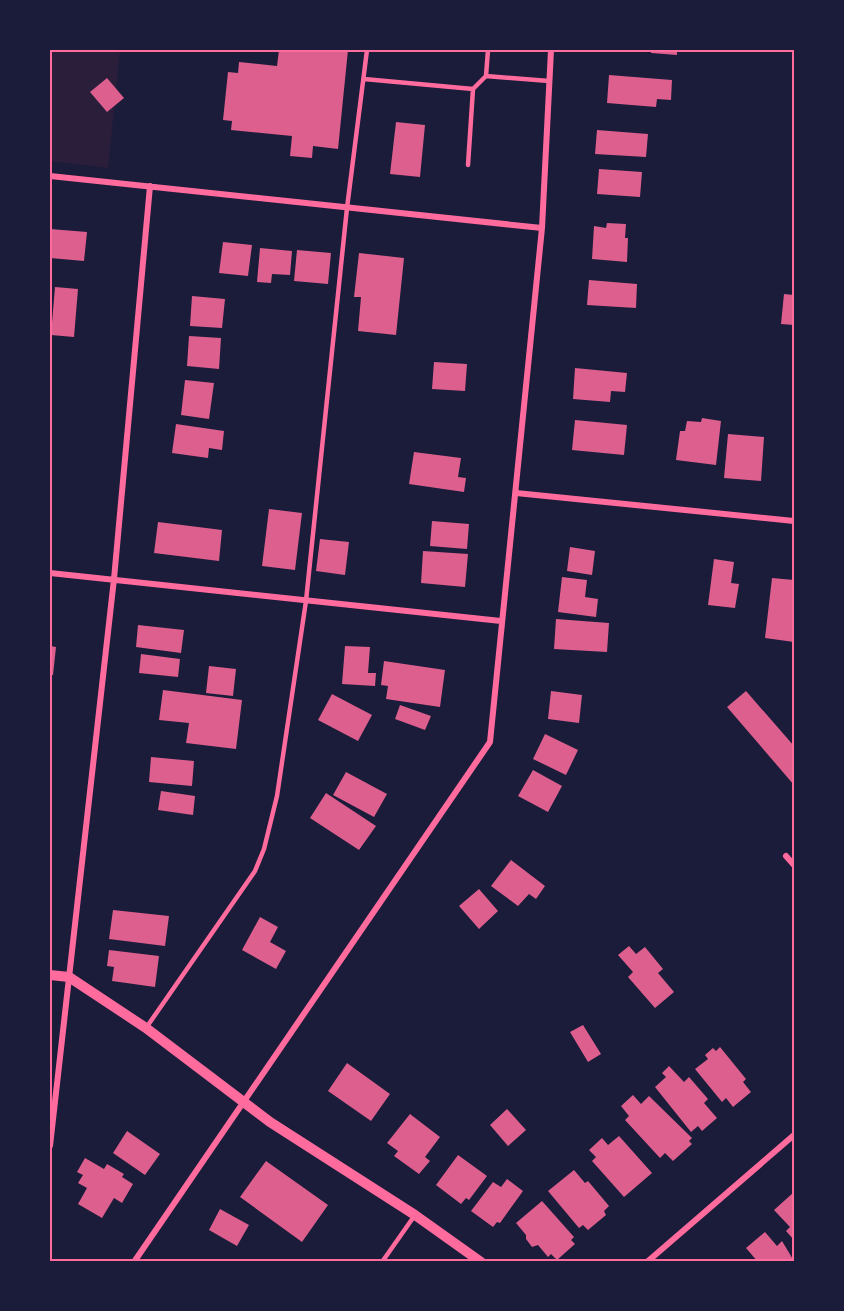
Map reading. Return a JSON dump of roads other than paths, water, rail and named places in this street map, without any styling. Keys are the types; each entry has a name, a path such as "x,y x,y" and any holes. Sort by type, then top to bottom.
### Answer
{"street":[{"path":"134,1262 490,742 542,228 551,50"},
{"path":"50,176 542,228"},
{"path":"50,1146 114,579 150,186"},
{"path":"516,493 795,521"},
{"path":"50,573 501,621"},
{"path":"786,856 795,865"},
{"path":"50,975 69,977 146,1028 270,1122 416,1215 480,1262"},
{"path":"647,1262 795,1135"}],"lane":[{"path":"146,1028 255,871 264,849 277,796 306,601 347,208 367,50"},
{"path":"468,165 473,89 486,76 488,50"},
{"path":"486,76 549,81"},
{"path":"364,79 473,89"},
{"path":"382,1262 416,1215"}]}
